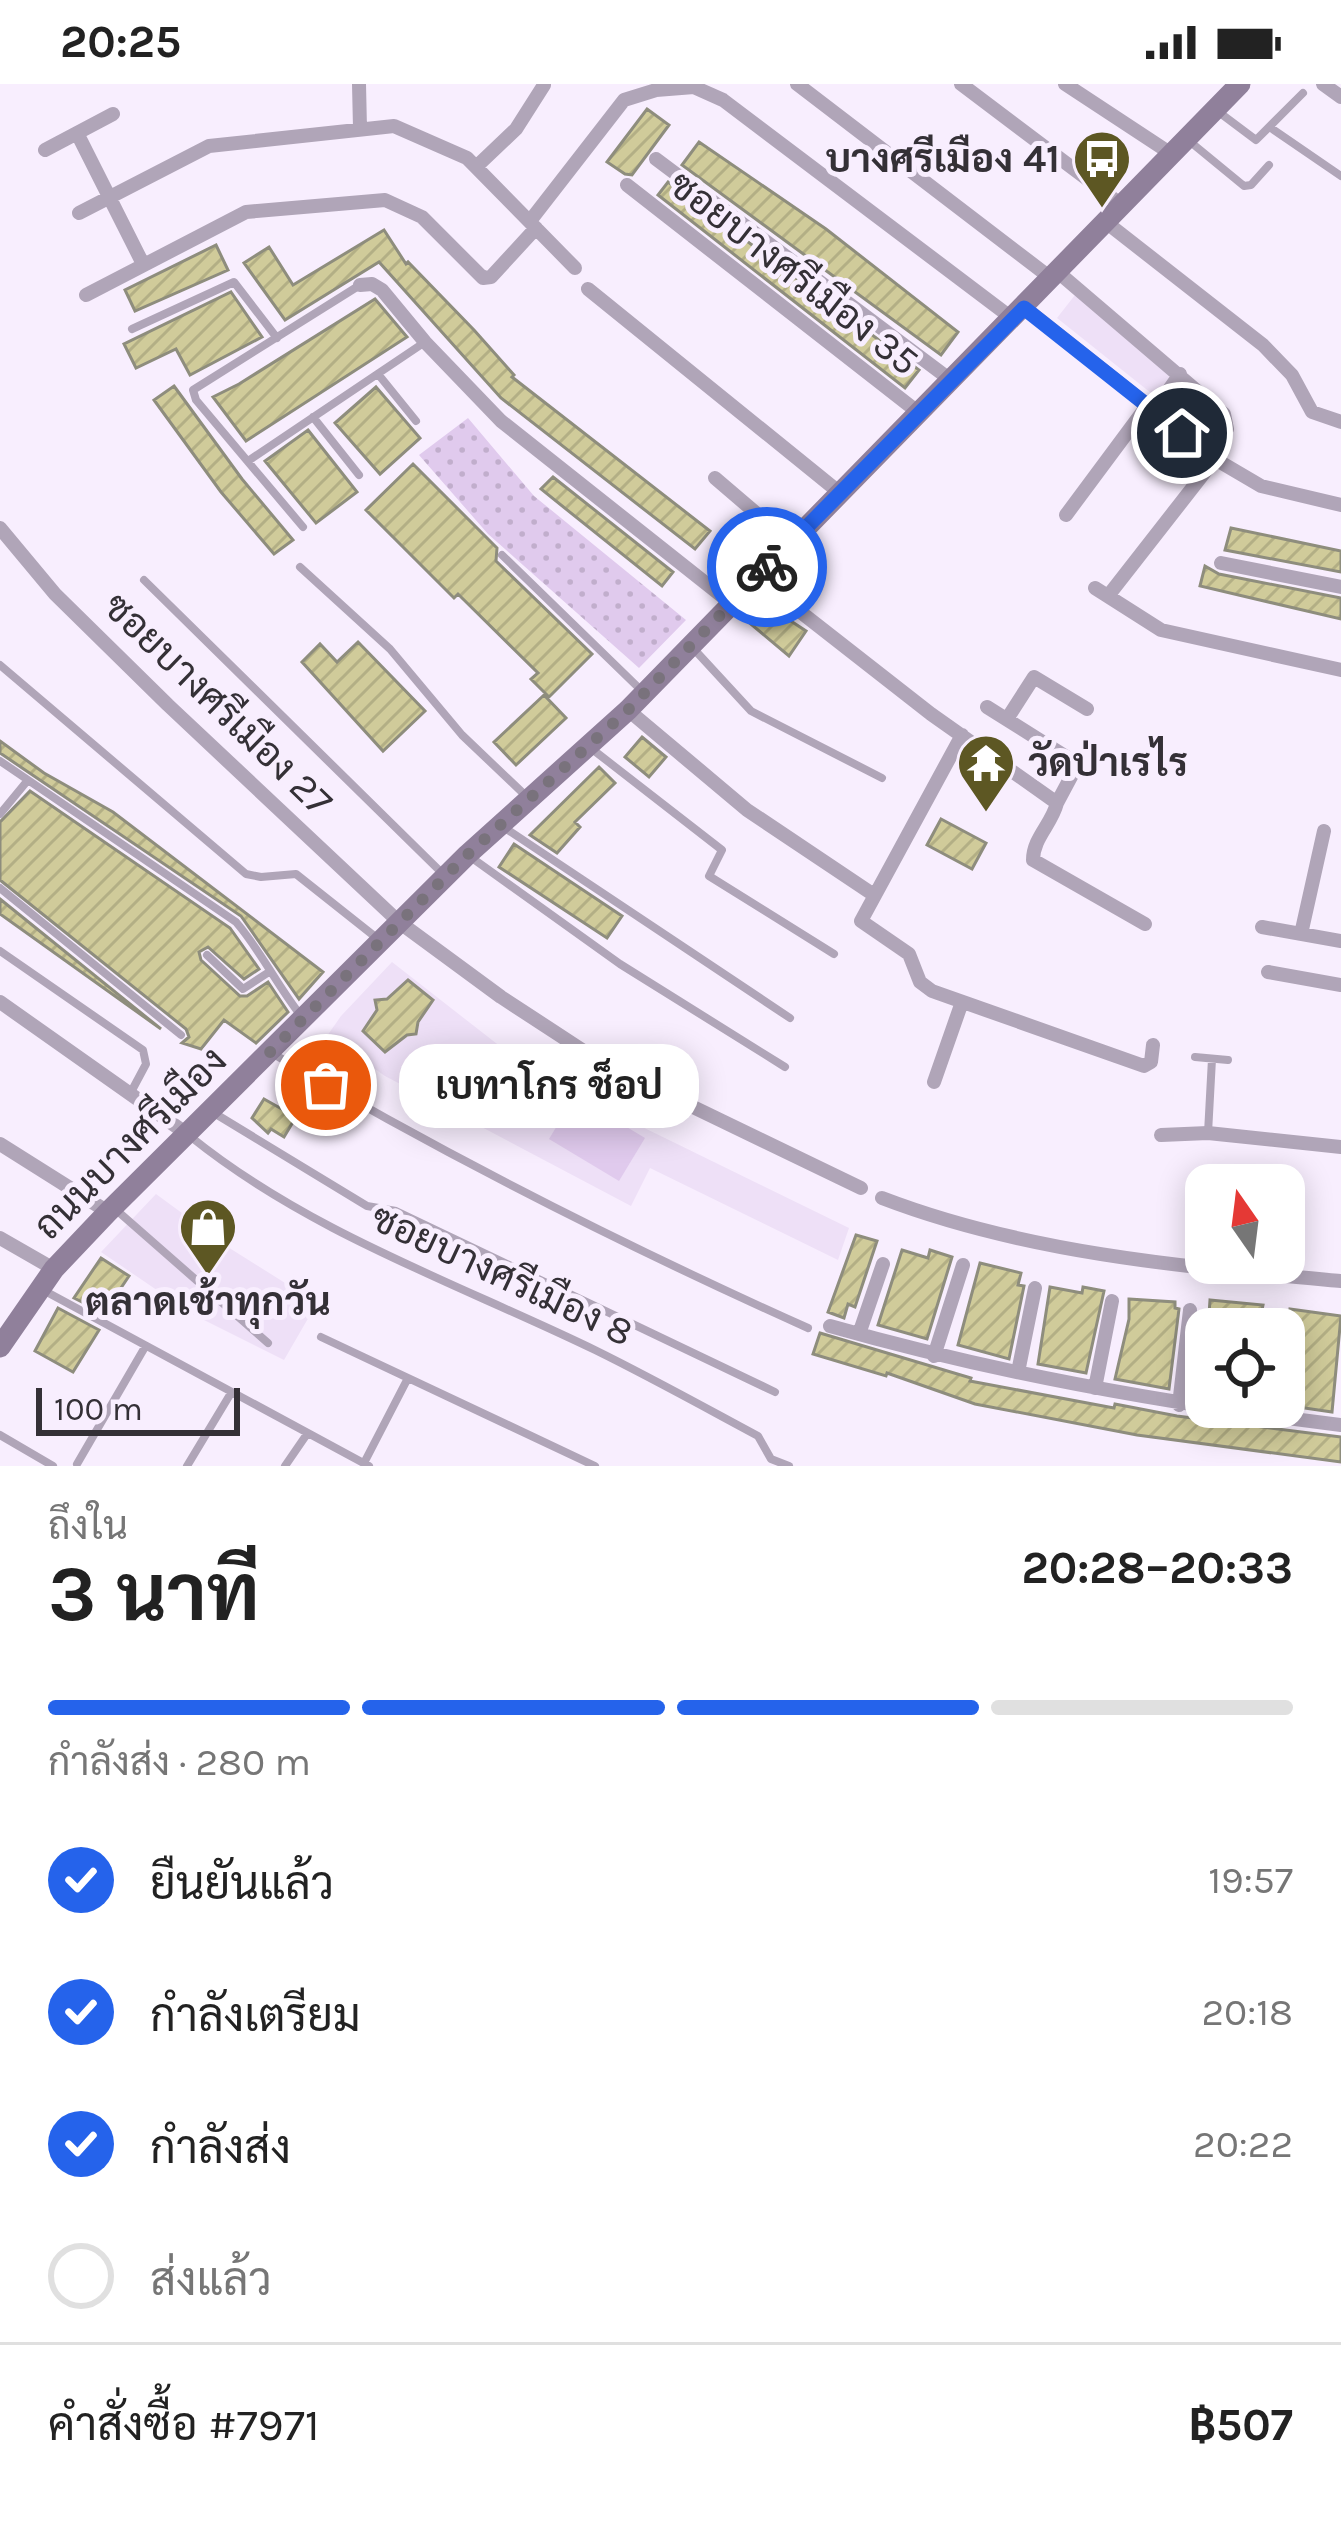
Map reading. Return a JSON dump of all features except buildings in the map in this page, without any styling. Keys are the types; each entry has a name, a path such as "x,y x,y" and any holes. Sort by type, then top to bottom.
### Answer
{"street":[{"path":"359,84 360,128"},
{"path":"797,84 1056,276 1223,414 1227,429 1212,457 1102,592 1161,630 1341,670"},
{"path":"961,84 1123,206"},
{"path":"1066,84 1180,147"},
{"name":"ถนนบางศรีเมือง","path":"1,1342 47,1279 111,1210 467,855 636,702 1240,84"},
{"path":"1323,84 1341,97"},
{"path":"476,167 515,129 544,85"},
{"path":"86,295 246,212 386,200 422,217 474,272 491,277 624,100 656,90 694,87 742,113 1212,457 1262,486 1341,505"},
{"path":"45,150 113,114"},
{"path":"79,213 209,146 394,126 467,158 575,268"},
{"path":"77,133 143,264"},
{"path":"656,159 952,380"},
{"name":"ซอยบางศรีเมือง 35","path":"627,184 920,413"},
{"path":"1107,223 1263,345 1292,375 1312,412 1341,422"},
{"path":"360,285 372,284 382,290 501,421 732,604"},
{"path":"588,289 839,493"},
{"path":"1066,515 1180,374"},
{"path":"715,478 791,543"},
{"name":"ซอยบางศรีเมือง 27","path":"0,528 55,594 119,658 399,922 602,1063 862,1188"},
{"path":"1221,563 1341,587"},
{"path":"757,578 1057,802"},
{"path":"1006,719 1034,676 1087,709"},
{"path":"636,702 747,810 874,895"},
{"path":"987,707 1071,760 1073,773 1036,844 1033,860 1145,924"},
{"path":"962,735 861,921 909,954 925,987 1144,1066 1151,1062 1153,1045"},
{"path":"1301,934 1324,831"},
{"path":"1262,927 1341,941"},
{"path":"1268,972 1341,985"},
{"path":"0,1002 187,1134"},
{"path":"934,1082 962,1002"},
{"path":"1161,1135 1208,1133 1341,1147"},
{"path":"0,1144 111,1210"},
{"path":"882,1198 1036,1241 1160,1264 1341,1281"},
{"path":"0,1238 47,1279"},
{"path":"860,1334 883,1264"},
{"path":"934,1356 963,1264"},
{"path":"1018,1372 1035,1288"},
{"path":"1095,1388 1112,1300"},
{"path":"830,1326 934,1356 1185,1405"},
{"path":"1179,1405 1185,1353"},
{"path":"1305,1417 1341,1422"}],"lane":[{"path":"1215,109 1250,139 1261,138 1303,93"},
{"path":"1271,128 1341,176"},
{"path":"1180,147 1244,186 1269,165"},
{"path":"132,328 234,282 277,338"},
{"path":"303,527 196,400 193,390 360,285"},
{"path":"248,460 425,342"},
{"path":"377,374 416,421"},
{"path":"314,417 359,476"},
{"path":"502,555 636,702"},
{"path":"300,567 390,649 462,735 528,797"},
{"path":"144,580 446,876"},
{"path":"691,646 751,711 882,778"},
{"path":"0,665 246,874 261,878 296,874 380,940"},
{"path":"587,746 722,850 709,876 834,953"},
{"path":"0,761 236,922 303,1018"},
{"path":"0,814 28,780"},
{"path":"500,825 790,1018"},
{"path":"467,855 620,964 785,1067"},
{"path":"0,887 181,1035"},
{"path":"0,951 143,1050 146,1064 130,1094"},
{"path":"206,955 243,988 269,972"},
{"path":"270,1052 457,1156 808,1328"},
{"path":"1195,1057 1228,1060"},
{"path":"1208,1133 1212,1059"},
{"path":"212,1111 368,1206 396,1211 775,1392"},
{"name":"ซอยบางศรีเมือง 8","path":"187,1134 237,1174 336,1229 596,1350 758,1436 771,1459 789,1466"},
{"path":"111,1210 268,1343"},
{"path":"47,1279 145,1346 367,1465 407,1378"},
{"path":"321,1337 595,1466"},
{"path":"77,1463 145,1346"},
{"path":"187,1466 231,1393"},
{"path":"285,1466 307,1434"},
{"path":"0,1435 53,1466"}],"shaded area":[{"path":"1075,295 1175,374 1156,397 1057,318"},
{"path":"468,418 534,496 686,620 639,668 488,534 419,455"},
{"path":"392,962 515,1058 577,1095 849,1228 838,1260 650,1168 631,1206 385,1076 327,1036"},
{"path":"575,1096 645,1138 619,1181 549,1139"},
{"name":"ตลาดเช้าทุกวัน","path":"156,1194 317,1303 284,1360 192,1314 101,1252"}],"way so far":[{"path":"326,1085 270,1052 467,855 628,710 767,567"}],"place":[{"name":"บางศรีเมือง 41","path":"1102,210"},
{"name":"วัดป่าเรไร","path":"986,814"},
{"name":"เบทาโกร ช็อป","path":"326,1085"},
{"name":"ตลาดเช้าทุกวัน","path":"208,1278"}],"route":[{"path":"767,567 1024,308 1182,433"}]}
